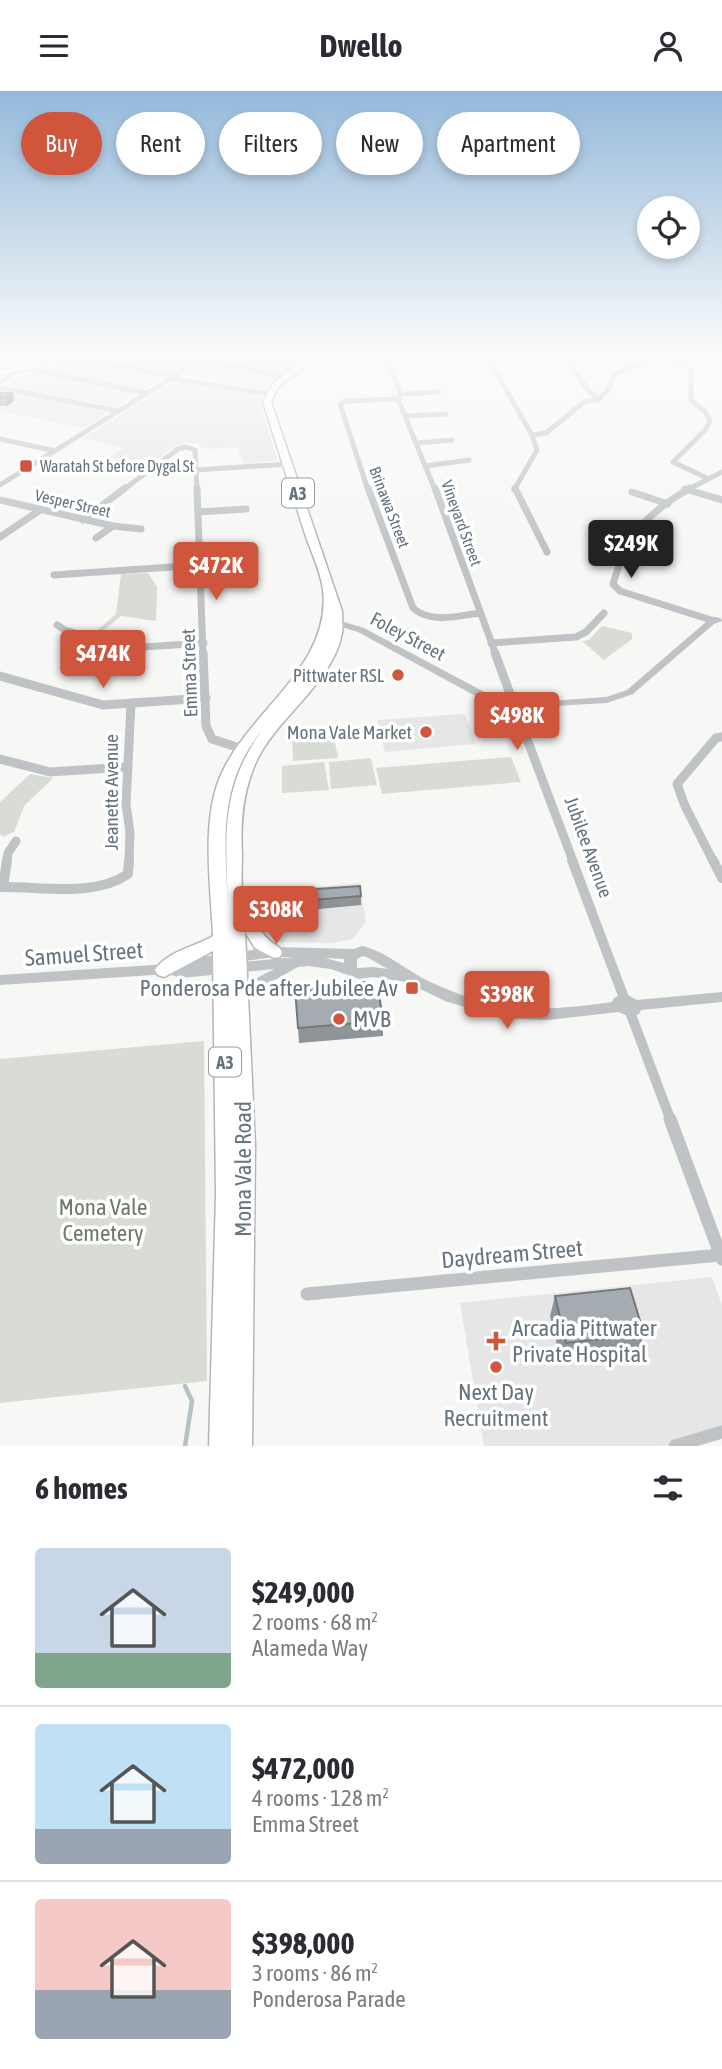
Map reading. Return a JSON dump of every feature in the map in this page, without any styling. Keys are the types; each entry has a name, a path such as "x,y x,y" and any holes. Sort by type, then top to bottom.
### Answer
{"highway":[{"name":"Mona Vale Road","path":"221,1446 231,963 236,905 233,828 240,784 263,738 324,662 333,645 333,621 328,589 274,421"},
{"name":"Mona Vale Road","path":"240,1446 245,1145 241,997 222,939 219,805 225,781 240,748 304,671 333,621"},
{"path":"240,748 247,748 263,738"},
{"path":"240,748 244,754 239,772 240,784"},
{"path":"236,905 243,912 258,942 265,949 274,952"},
{"path":"167,969 172,962 201,951 222,939"}],"street":[{"path":"0,485 103,421"},
{"name":"Brinawa Street","path":"346,421 364,479 413,608 423,616 480,614"},
{"name":"Vineyard Street","path":"408,421 515,706"},
{"path":"524,421 537,450 514,490 547,552"},
{"path":"532,435 548,433 560,421"},
{"path":"707,478 673,462 710,421"},
{"path":"0,439 55,451"},
{"path":"418,443 452,440"},
{"name":"Emma Street","path":"83,520 178,449 189,447 195,450 208,734 219,742 240,748"},
{"path":"425,466 469,460"},
{"path":"197,470 288,464"},
{"path":"714,618 624,593 614,586 627,543 685,489 722,472"},
{"path":"685,489 722,500"},
{"path":"632,492 668,504"},
{"name":"Vesper Street","path":"0,500 83,520 141,529"},
{"path":"198,512 246,509"},
{"path":"0,537 40,510"},
{"path":"96,538 113,526"},
{"path":"54,575 245,562"},
{"path":"491,642 578,636 586,632 604,613"},
{"path":"515,706 622,696 630,692 714,618"},
{"name":"Foley Street","path":"333,621 361,630 495,703 515,706"},
{"path":"57,625 65,630 128,647 204,643"},
{"path":"0,676 103,705 206,698"},
{"name":"Jeanette Avenue","path":"1,887 41,889 114,884 128,874 130,833 126,804 131,703"},
{"name":"Jubilee Avenue","path":"515,706 721,1257"},
{"path":"718,739 677,784 685,806 722,878"},
{"path":"0,759 50,772 127,767"},
{"path":"1,887 8,853 16,841"},
{"path":"231,963 274,952 354,954 367,951 400,969 408,977"},
{"path":"351,969 349,961 354,954"},
{"path":"373,972 378,966 378,959"},
{"path":"241,997 260,979 287,969 295,962"},
{"path":"231,963 320,962 351,969 359,974 373,972 408,977 469,1005 501,1013 549,1015 722,997"},
{"name":"Samuel Street","path":"0,980 167,969 180,973 231,963"},
{"name":"Daydream Street","path":"307,1294 721,1257"},
{"path":"675,1446 722,1431"}],"shaded area":[{"path":"50,421 95,421 83,428"},
{"path":"110,421 265,421 278,460 243,464 238,447 205,449 197,444 187,443 175,446 150,465 110,457 124,448 84,438"},
{"name":"Mona Vale Market","path":"465,714 476,744 385,752 377,720"},
{"path":"360,883 366,922 353,939 332,943 277,942 269,935 254,903 253,892"},
{"path":"712,1277 722,1305 722,1439 661,1446 484,1446 460,1303"}],"green space":[{"path":"148,573 157,587 156,621 121,616 99,634 94,633 116,614 121,574"},
{"path":"602,626 632,633 632,639 604,660 582,641 589,640"},
{"path":"333,732 338,758 293,761 292,735"},
{"path":"511,757 521,782 382,794 376,768"},
{"path":"371,758 377,785 331,789 329,762"},
{"path":"324,762 329,790 282,793 282,766"},
{"path":"30,774 53,778 24,806 14,832 3,837 0,834 0,802"},
{"name":"Mona Vale Cemetery","path":"204,1041 207,1381 0,1403 0,1059"}],"building":[{"path":"360,886 361,896 288,902 287,891"},
{"name":"MVB","path":"365,982 366,988 378,987 383,1021 298,1028 295,987"},
{"path":"630,1288 644,1334 566,1343 555,1296"}],"waterway":[{"path":"185,1386 192,1401 185,1446"}],"place":[{"name":"Waratah St before Dygal St","path":"26,466"},
{"name":"Pittwater RSL","path":"398,675"},
{"name":"Mona Vale Market","path":"426,732"},
{"name":"Ponderosa Pde after Jubilee Av","path":"412,988"},
{"name":"MVB","path":"339,1019"},
{"name":"Arcadia Pittwater Private Hospital","path":"496,1341"},
{"name":"Next Day Recruitment","path":"496,1367"}]}
